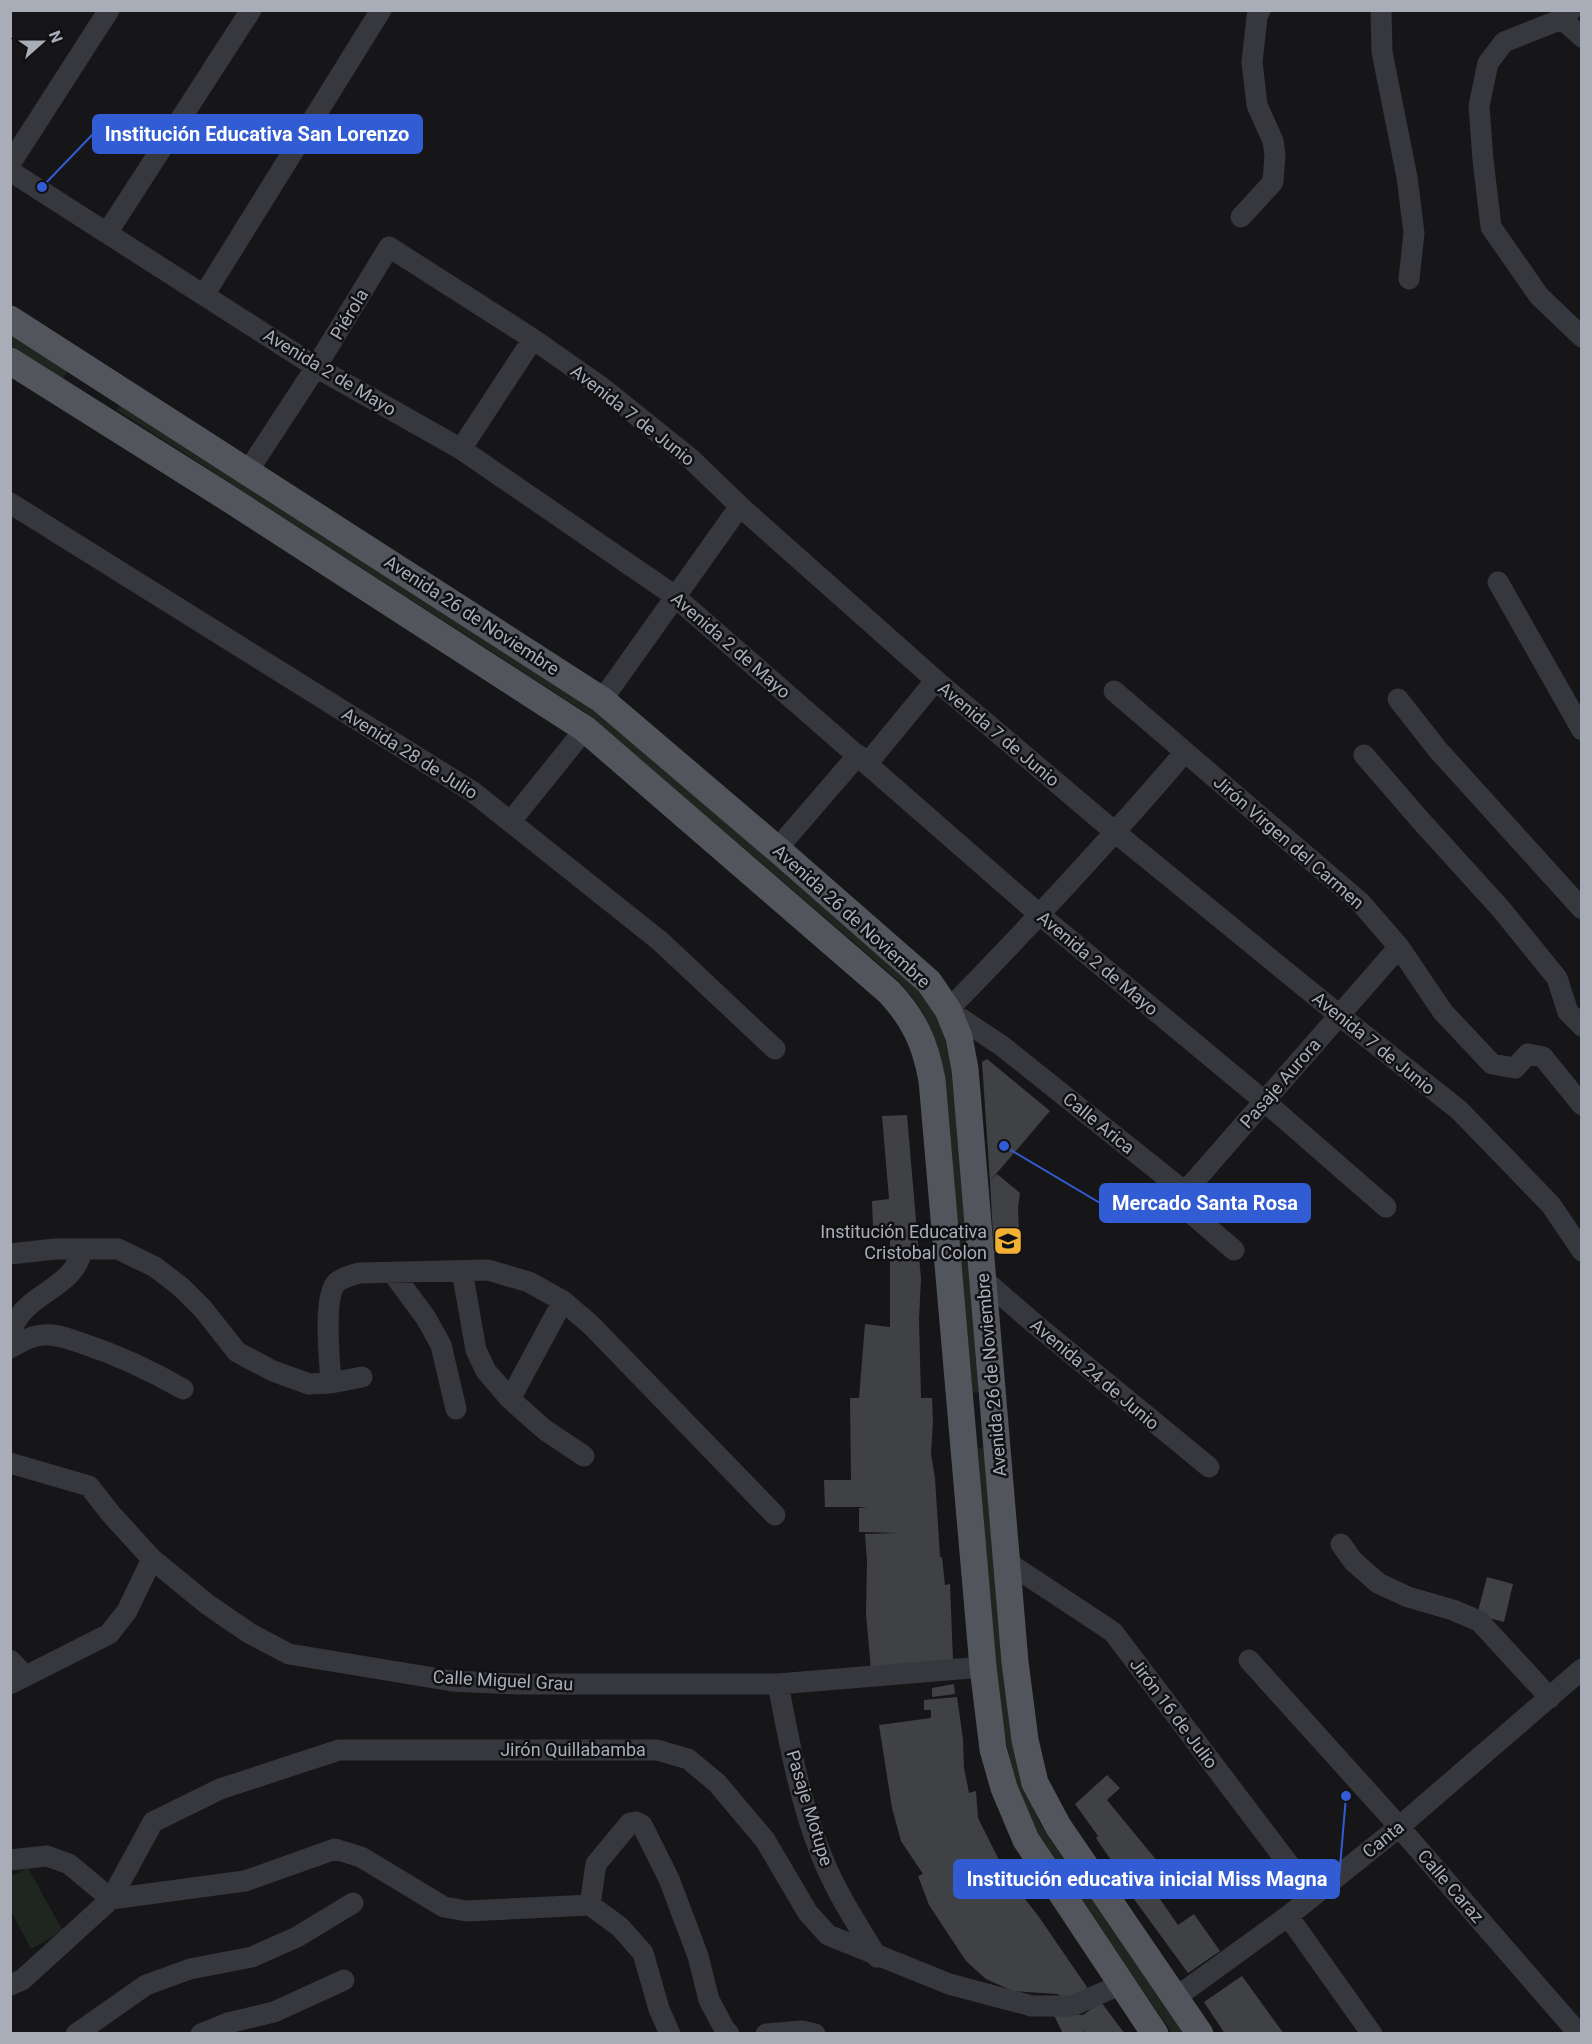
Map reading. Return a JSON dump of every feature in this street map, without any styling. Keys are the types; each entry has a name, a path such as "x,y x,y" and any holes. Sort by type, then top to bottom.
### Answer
{"main road":[{"name":"Avenida 26 de Noviembre","path":"10,320 602,700 929,982 948,1010 959,1037 965,1070 1021,1707 1025,1740 1035,1783 1058,1826 1200,2034"},
{"name":"Avenida 26 de Noviembre","path":"10,361 271,525 585,729 889,992 904,1008 917,1029 927,1054 932,1080 983,1667 993,1749 1004,1788 1026,1840 1155,2034"},
{"path":"88,410 105,379"},
{"path":"961,1420 996,1418"}],"street":[{"path":"10,164 109,10"},
{"path":"107,233 250,10"},
{"path":"204,295 381,10"},
{"path":"1241,217 1273,182 1275,155 1273,141 1257,105 1252,62 1257,17 1260,10"},
{"path":"1381,10 1382,52 1407,177 1414,233 1409,279"},
{"path":"1581,38 1567,15 1504,42 1488,63 1479,106 1491,227 1539,296 1581,337"},
{"name":"Avenida 2 de Mayo","path":"10,171 316,367 461,449 676,598 1040,915 1264,1101 1386,1207"},
{"name":"Avenida 7 de Junio","path":"389,247 533,339 618,400 691,459 740,506 936,680 1116,833 1459,1110 1551,1205 1581,1251"},
{"name":"Piérola","path":"248,471 316,367 389,247"},
{"path":"461,449 533,339"},
{"name":"Avenida 28 de Julio","path":"10,503 473,792 660,941 775,1049"},
{"path":"602,700 740,506"},
{"path":"1498,582 1581,730"},
{"path":"777,849 936,680"},
{"name":"Jirón Virgen del Carmen","path":"1114,691 1360,902 1399,947 1443,1012 1492,1064 1515,1068 1528,1054 1543,1057 1581,1105"},
{"path":"1398,699 1438,750 1581,909"},
{"path":"511,821 585,729"},
{"path":"948,1010 1116,833 1185,752"},
{"path":"1364,755 1501,909 1557,978 1568,1012 1581,1026"},
{"name":"Pasaje Aurora","path":"1185,1192 1399,947"},
{"name":"Calle Arica","path":"948,1010 1002,1046 1185,1192 1188,1209 1192,1214 1234,1250"},
{"path":"10,1254 55,1249 118,1249 155,1267 181,1287 203,1309 237,1352 273,1371 309,1383 331,1383 363,1377"},
{"path":"10,1335 16,1321 27,1308 75,1270 82,1249"},
{"path":"331,1383 328,1317 331,1293 336,1284 345,1277 392,1272 488,1270 529,1282 563,1300 608,1341 775,1515"},
{"path":"462,1271 476,1350 486,1371 510,1399 545,1430 584,1456"},
{"path":"392,1272 426,1318 441,1345 456,1409"},
{"name":"Avenida 24 de Junio","path":"983,1279 1209,1467"},
{"path":"510,1399 563,1300"},
{"path":"10,1348 27,1339 45,1335 62,1337 107,1351 135,1363 183,1389"},
{"name":"Calle Miguel Grau","path":"10,1463 88,1486 152,1559 207,1604 249,1633 290,1654 452,1681 518,1684 778,1684 983,1667"},
{"path":"1341,1544 1353,1561 1378,1583 1408,1597 1453,1610 1479,1621 1550,1698"},
{"path":"10,1660 18,1680 109,1634 128,1611 152,1559"},
{"name":"Jirón 16 de Julio","path":"1007,1562 1113,1632 1312,1895"},
{"name":"Calle Caraz","path":"1249,1660 1399,1827 1579,2034"},
{"name":"Canta","path":"1175,1998 1288,1916 1399,1827 1581,1669"},
{"name":"Pasaje Motupe","path":"778,1684 795,1770 821,1856 846,1906 877,1957"},
{"name":"Jirón Quillabamba","path":"10,1985 22,1980 111,1899 153,1822 220,1789 339,1750 657,1750 688,1759 717,1783 765,1840 808,1913 828,1935 877,1957 949,1984 1032,2006 1072,2006 1122,1984"},
{"path":"590,1905 596,1864 630,1823 636,1822 642,1825 669,1879 698,1956 710,2000 729,2034"},
{"path":"10,1860 47,1856 69,1864 111,1899 245,1881 335,1849 361,1857 444,1907 467,1911 590,1905 620,1927 643,1953 659,2008 670,2034"},
{"path":"76,2034 146,1985 190,1969 252,1957 297,1937 353,1904"},
{"path":"1288,1916 1372,2034"},
{"path":"201,2034 228,2023 273,2012 344,1980"},
{"path":"766,2034 802,2031 814,2034"}],"shaded area":[{"path":"10,335 67,371 63,379 11,346"},
{"path":"120,404 591,704 926,997 944,1034 951,1066 980,1392 973,1393 943,1067 936,1041 927,1021 916,1002 899,981 585,712 117,410"},
{"path":"978,1448 985,1448 1024,1786 1040,1824 1183,2033 1172,2033 1050,1857 1031,1827 1016,1789 1002,1721 989,1606"},
{"path":"28,1868 63,1931 31,1949 11,1911 10,1877"}],"building":[{"path":"987,1059 1050,1111 990,1181 982,1062"},
{"path":"907,1115 921,1279 919,1319 921,1398 932,1398 931,1454 935,1478 940,1557 942,1557 945,1585 950,1584 953,1660 871,1670 866,1614 865,1534 899,1533 859,1532 859,1508 868,1507 825,1507 824,1480 851,1480 850,1398 859,1398 865,1324 890,1327 890,1226 873,1226 872,1201 889,1199 882,1116"},
{"path":"997,1174 1020,1193 1018,1208 1020,1252 994,1253 990,1181"},
{"path":"1487,1577 1513,1584 1504,1622 1477,1615"},
{"path":"954,1684 955,1694 932,1697 932,1688"},
{"path":"957,1697 963,1739 964,1768 969,1793 976,1791 978,1818 1018,1898 1022,1895 1039,1917 1089,1990 1072,2001 1057,1994 1013,1991 986,1979 966,1961 929,1905 918,1876 923,1874 901,1841 892,1808 879,1725 931,1718 931,1710 924,1710 924,1700"},
{"path":"1107,1775 1120,1788 1107,1800 1172,1879 1155,1892 1178,1925 1194,1914 1220,1951 1188,1973 1123,1884 1126,1882 1075,1804"},
{"path":"1242,1976 1284,2034 1225,2034 1204,2002"},
{"path":"1101,2002 1125,2034 1081,2034 1089,2027 1080,2034 1063,2034 1053,2013 1083,2015"}],"place":[{"name":"Institución Educativa San Lorenzo","path":"42,187"},
{"name":"Mercado Santa Rosa","path":"1004,1146"},
{"name":"Institución Educativa Cristobal Colon","path":"1008,1241"},
{"name":"Institución educativa inicial Miss Magna","path":"1346,1796"}]}
